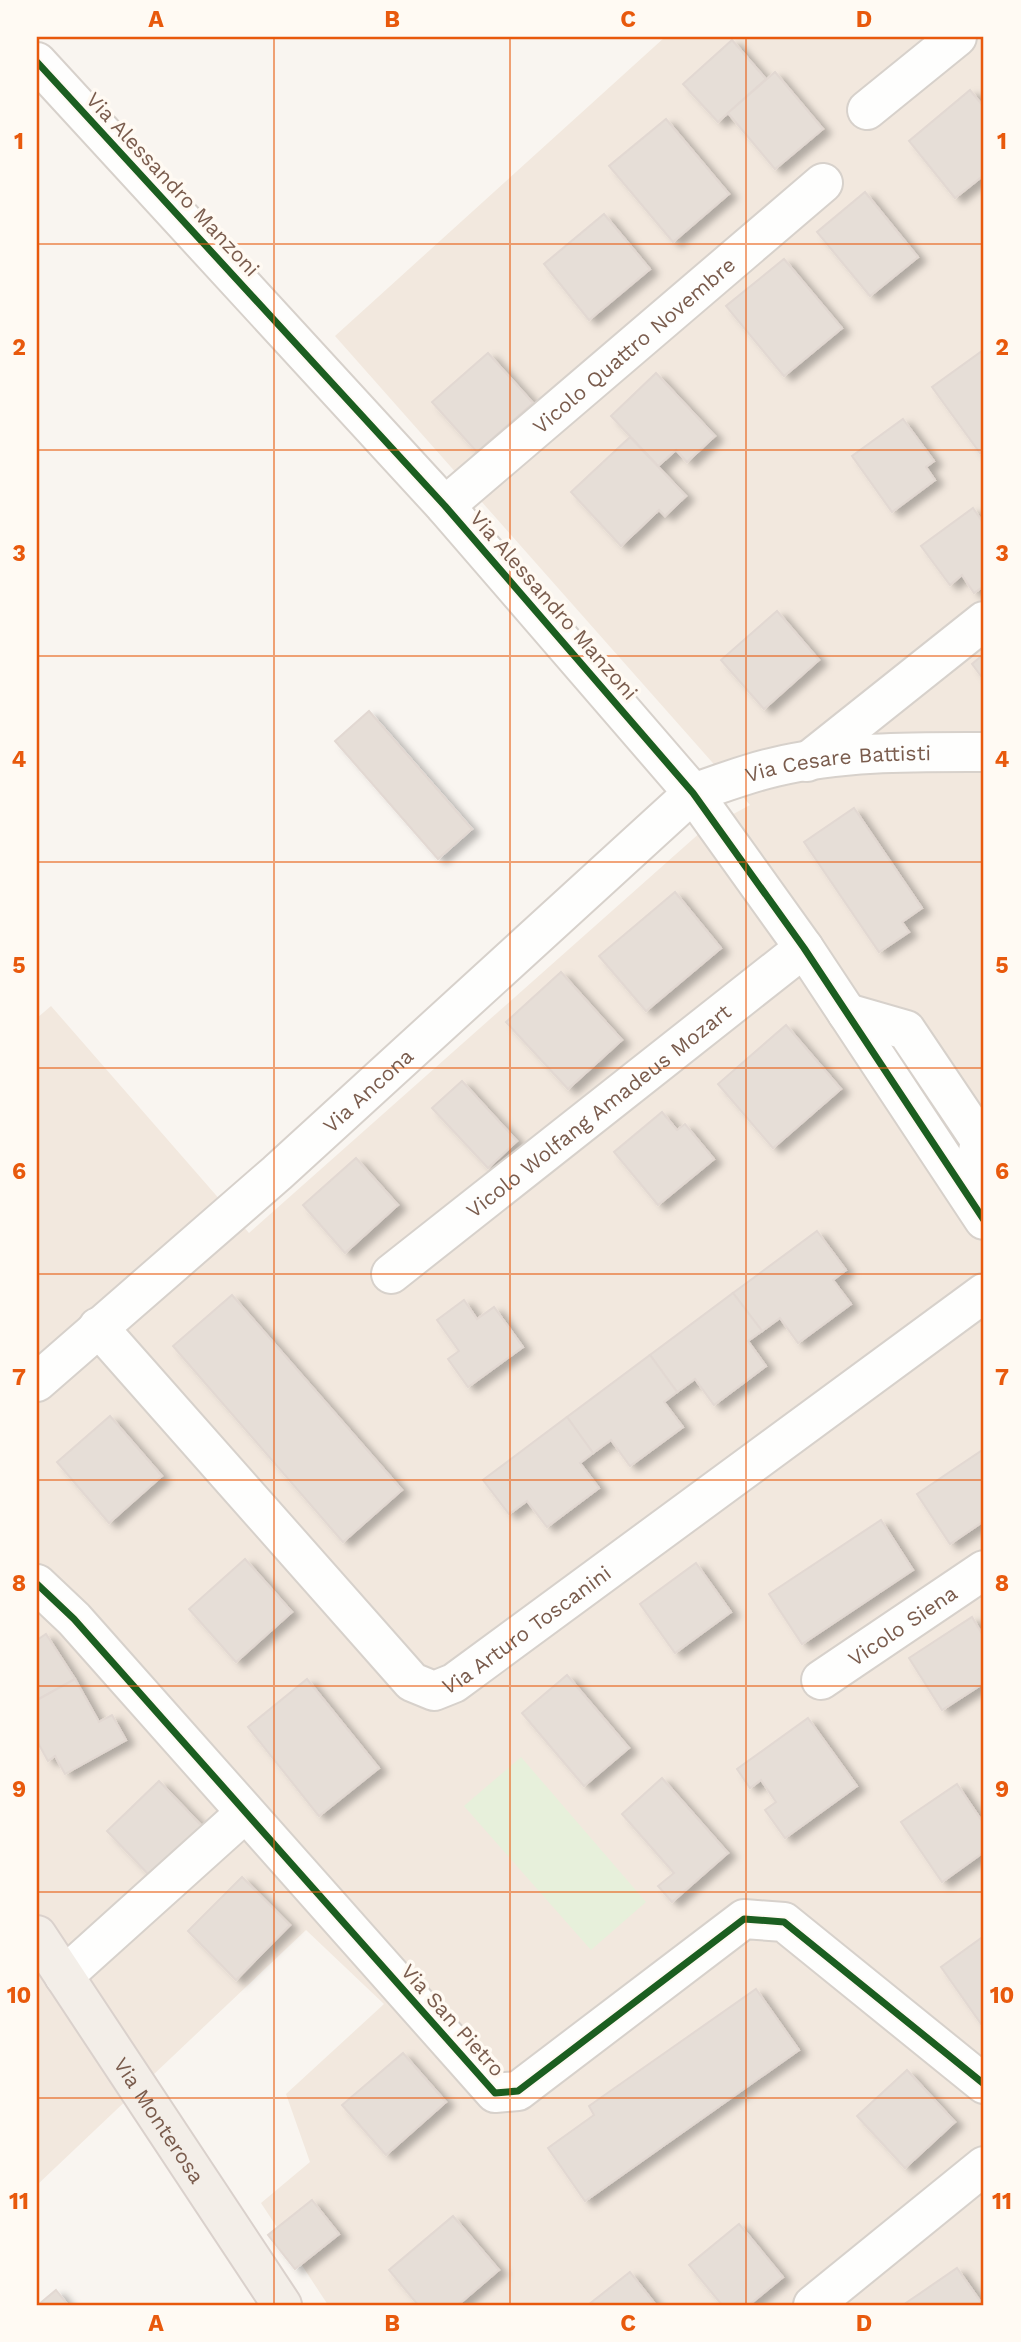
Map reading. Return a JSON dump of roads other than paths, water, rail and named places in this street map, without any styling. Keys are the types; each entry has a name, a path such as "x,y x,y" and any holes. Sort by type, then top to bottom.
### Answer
{"main road":[{"name":"Via Monterosa","path":"37,1935 282,2305"}],"street":[{"path":"867,110 957,37"},
{"name":"Via Alessandro Manzoni","path":"37,62 445,506 693,793 804,948 977,1209"},
{"name":"Vicolo Quattro Novembre","path":"445,506 822,183"},
{"path":"807,762 984,621"},
{"name":"Via Cesare Battisti","path":"693,793 775,767 807,762 901,752 984,752"},
{"name":"Via Ancona","path":"37,1382 277,1173 693,793"},
{"name":"Vicolo Wolfang Amadeus Mozart","path":"391,1274 804,948"},
{"name":"Via Arturo Toscanini","path":"98,1327 412,1682 434,1691 454,1683 984,1293"},
{"name":"Vicolo Siena","path":"821,1680 984,1570"},
{"name":"Via San Pietro","path":"37,1584 74,1619 495,2093 518,2091 744,1919 784,1922 984,2084"},
{"path":"64,1976 246,1813"},
{"path":"813,2305 984,2166"}]}
